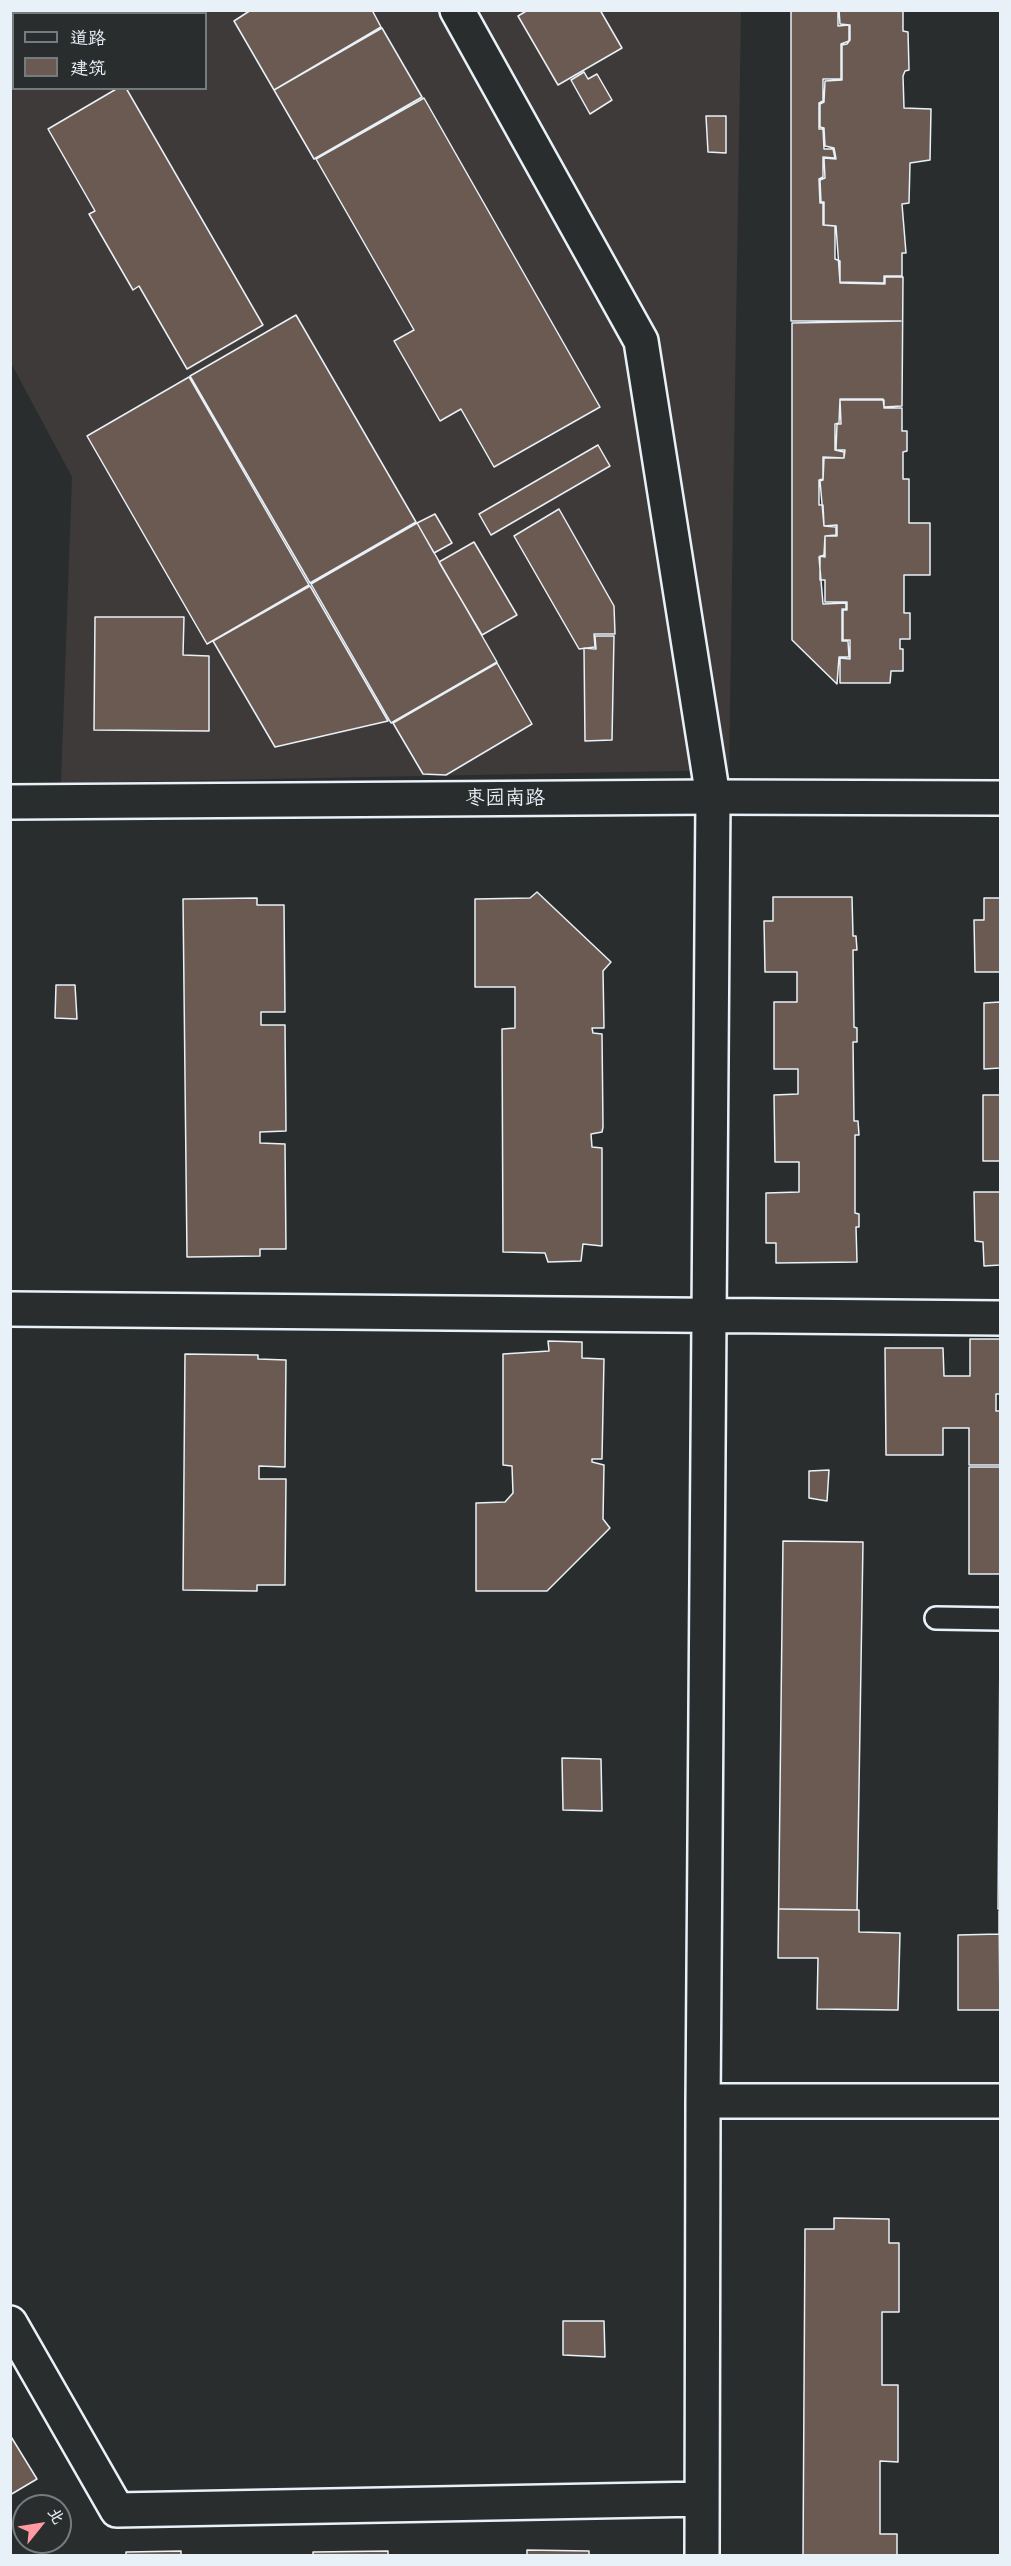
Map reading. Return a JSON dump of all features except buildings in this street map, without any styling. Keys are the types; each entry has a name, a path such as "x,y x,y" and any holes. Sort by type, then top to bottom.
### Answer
{"street":[{"path":"458,10 641,341 713,797 703,2102 702,2556"},
{"name":"枣园南路","path":"10,802 713,797 1000,798"},
{"path":"10,1310 1000,1318"},
{"path":"703,2102 1000,2101"},
{"path":"10,2323 117,2510 702,2499"}],"lane":[{"path":"936,1618 1000,1619"}],"shaded area":[{"path":"10,11 741,11 729,770 61,783 72,477 11,363"}]}
